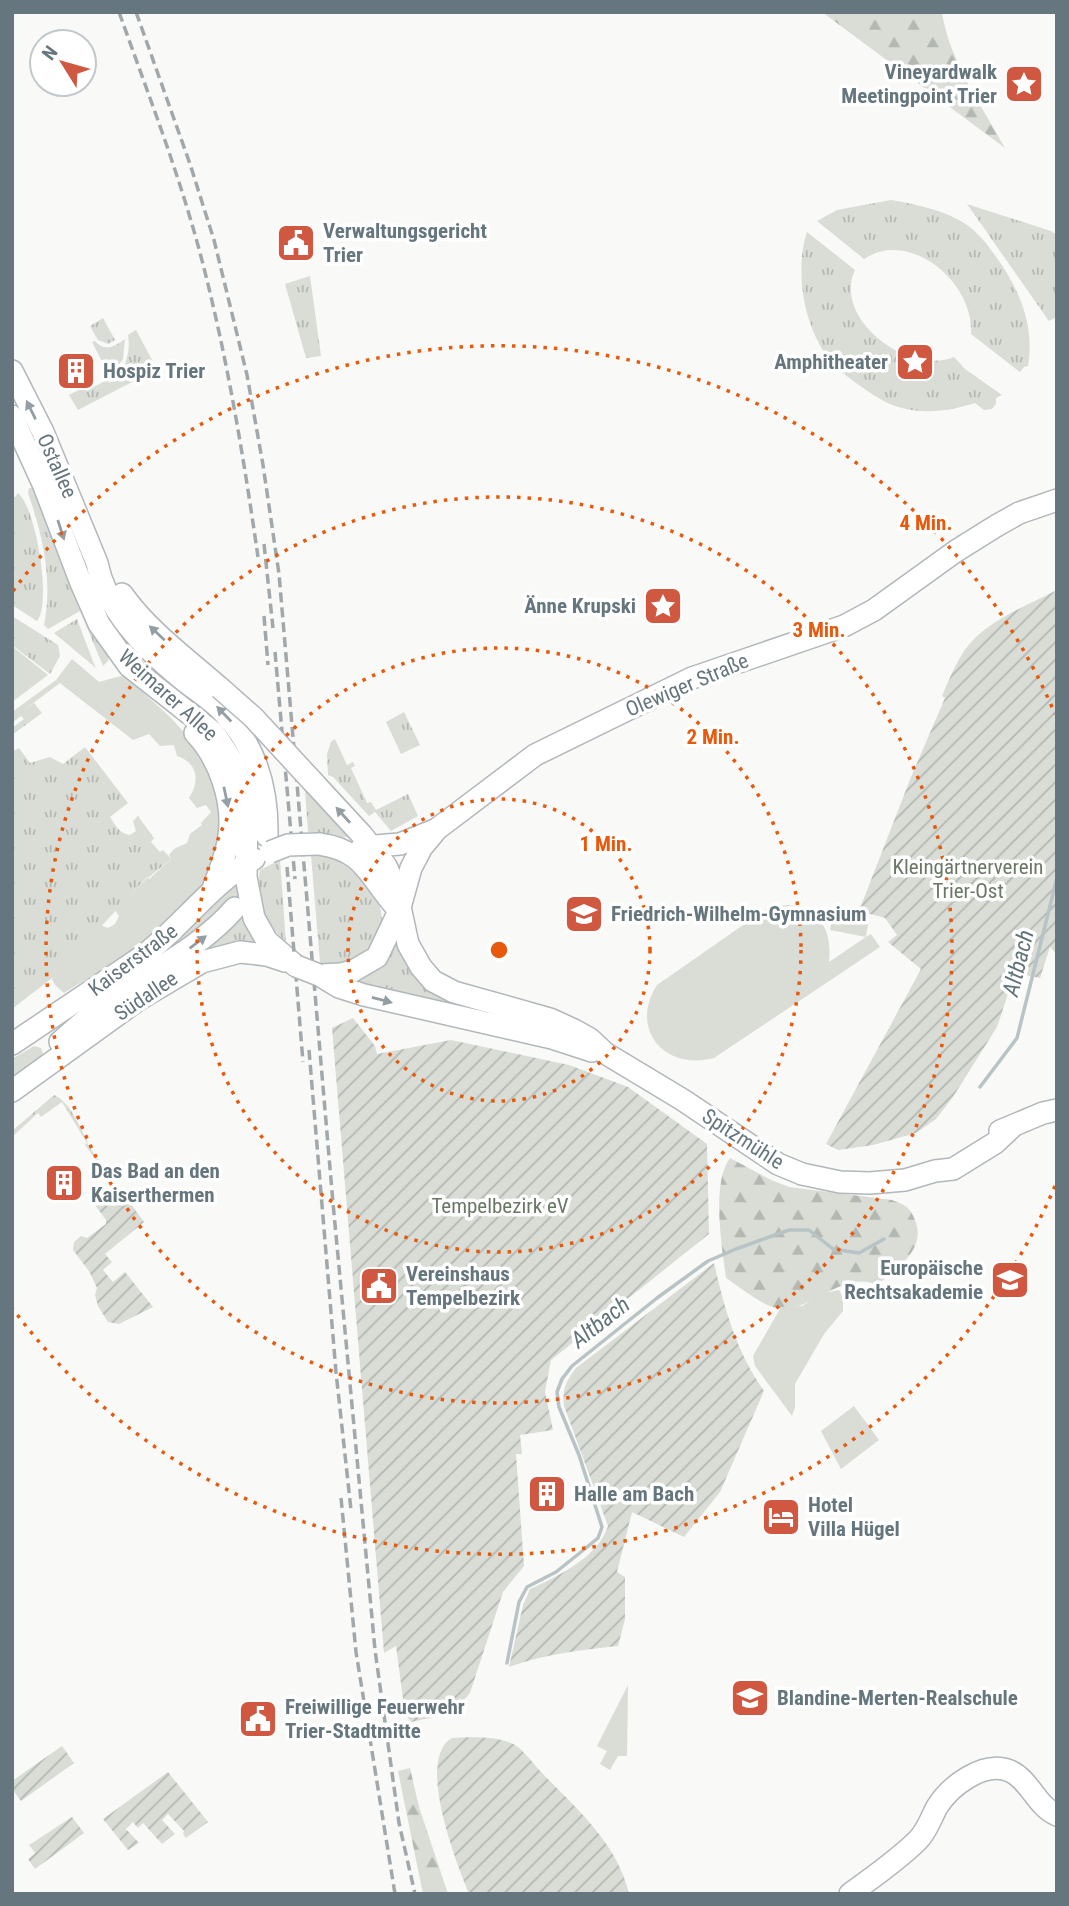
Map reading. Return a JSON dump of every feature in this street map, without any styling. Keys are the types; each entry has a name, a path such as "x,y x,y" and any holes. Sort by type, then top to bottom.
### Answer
{"main road":[{"name":"Ostallee","path":"12,371 53,456 106,588 131,630 164,665 218,706 251,750 263,782 269,844"},
{"name":"Weimarer Allee","path":"12,416 44,486 99,624 129,666 214,733 233,762 244,794 247,815 245,864"},
{"name":"Olewiger Straße","path":"437,829 535,755 562,740 692,678 844,626 874,610 996,526 1020,513 1057,500"},
{"path":"97,563 108,571 135,613 253,717 372,847 393,880 400,900 399,911"},
{"path":"129,666 202,741 220,774 229,812 229,836 212,891"},
{"path":"437,829 422,847 411,868 399,911 381,952 372,961 347,973 319,975 296,966 278,952 260,932 250,905 245,864 269,844 372,847 400,844 437,829"},
{"path":"329,845 352,854 367,866 399,911"},
{"name":"Kaiserstraße","path":"18,1041 161,942 212,891 245,864"},
{"path":"14,1090 20,1079 49,1059 115,997 210,933 235,908"},
{"name":"Spitzmühle","path":"399,911 411,950 425,972 438,985 562,1023 760,1153 793,1171 832,1181 870,1184 905,1180 935,1171 947,1157 990,1133 1057,1110"},
{"name":"Südallee","path":"49,1059 201,962 229,953 248,953 276,958 296,966"},
{"name":"Spitzmühle","path":"319,975 339,987 364,995 552,1038 605,1053"},
{"path":"18,1041 44,1048 49,1059"},
{"path":"850,1894 921,1837 936,1809 948,1794 983,1771 1003,1769 1016,1775 1044,1808 1057,1815"}],"green space":[{"path":"822,12 942,12 951,47 959,65 1005,148"},
{"path":"891,200 926,207 951,216 970,227 987,244 1011,280 1023,307 1029,336 1028,366 1020,372 971,334 963,297 937,266 920,256 901,251 882,251 864,259 817,221 837,210"},
{"path":"967,204 1057,235 1057,317 1049,321"},
{"path":"807,232 855,270 851,289 854,307 864,324 879,339 897,351 916,358 936,361 954,357 965,369 1002,395 996,398 992,409 984,410 975,403 932,411 900,408 873,395 837,368 821,347 804,299 801,264"},
{"path":"310,276 321,356 306,358 285,284"},
{"path":"103,318 115,340 108,344 98,340 90,326"},
{"path":"136,330 157,369 78,410 69,395 85,387 87,391 108,379 110,383 115,379 126,362 128,335"},
{"path":"125,339 123,359 110,377 92,342 110,347"},
{"path":"29,488 35,488 109,655 103,666 80,611 48,629 44,625 47,575"},
{"path":"18,493 31,517 40,556 43,596 37,621 12,605 12,501"},
{"name":"Kleingärtnerverein Trier-Ost","path":"1057,590 1057,954 1050,947 1040,978 1015,973 997,1027 936,1119 916,1133 873,1145 838,1150 826,1144 921,969 888,942 897,935 885,918 859,911 945,698 942,696 960,657 975,638 1003,617"},
{"path":"12,616 58,645 60,656 50,674 12,645"},
{"path":"77,619 94,664 96,668 54,633"},
{"path":"12,646 48,675 12,702"},
{"path":"72,659 99,682 124,675 170,717 199,749 217,789 222,832 210,874 195,898 180,914 132,951 64,993 52,979 100,925 108,928 115,924 119,916 115,910 147,878 171,859 169,855 174,849 187,843 190,834 202,825 211,812 206,805 197,808 189,798 195,785 195,773 189,763 177,756 174,745 160,746 149,734 133,740 56,680"},
{"path":"56,680 60,683 24,710 34,703 42,713 12,735 12,728 24,719 21,716 12,723 12,712"},
{"path":"404,712 420,745 401,754 386,722"},
{"path":"335,739 347,765 353,762 355,766 351,768 367,803 371,802 376,810 408,794 418,816 391,831 375,812 369,816 333,777 328,775 327,754 331,742"},
{"path":"85,747 128,803 110,817 116,826 123,833 130,835 136,831 133,821 138,816 154,838 151,842 171,859 147,877 56,975 12,1009 12,752 19,748 30,763 50,757 63,764"},
{"path":"305,790 326,813 329,811 350,837 334,838 334,835 308,832"},
{"path":"325,853 340,859 370,884 382,915 382,931 377,944 366,955 344,965 320,963 311,855"},
{"path":"280,860 286,943 266,918 258,892 260,870"},
{"path":"237,884 258,946 192,958 240,911 226,901 203,925 150,962 230,885"},
{"path":"788,905 817,917 829,941 829,962 871,934 880,947 714,1058 680,1058 656,1043 647,1017 649,1001 657,985 769,907"},
{"path":"833,912 869,918 866,937 830,930"},
{"path":"395,943 414,976 444,1000 554,1028 357,988 351,979"},
{"name":"Tempelbezirk eV","path":"353,1018 375,1046 377,1054 451,1040 569,1065 628,1087 707,1144 709,1234 551,1360 545,1392 553,1430 520,1435 522,1454 516,1454 524,1566 503,1592 470,1693 451,1711 411,1722 405,1714 396,1646 384,1653 332,1028"},
{"path":"34,1046 41,1048 43,1054 12,1080 12,1059"},
{"path":"54,1095 69,1108 81,1128 88,1145 111,1177 109,1178 85,1145 87,1143 62,1102 41,1117 38,1113 12,1137 12,1131"},
{"path":"730,1158 789,1187 900,1203 909,1209 915,1220 918,1230 914,1249 901,1265 877,1285 851,1283 786,1309 768,1305 726,1278 719,1199 724,1169"},
{"path":"120,1189 144,1222 105,1254 112,1262 103,1270 113,1282 125,1272 153,1307 119,1324 108,1322 98,1306 95,1295 97,1288 89,1271 73,1250 74,1242 81,1236 87,1238 106,1224 95,1205 108,1194"},
{"path":"714,1263 733,1330 746,1361 764,1391 720,1492 684,1537 632,1512 617,1572 625,1577 625,1619 618,1646 549,1656 509,1667 523,1605 530,1589 565,1572 587,1556 603,1537 608,1526 564,1406 567,1381 576,1368"},
{"path":"839,1290 843,1298 843,1311 824,1334 795,1384 795,1407 792,1416 755,1366 753,1356 781,1307 802,1306 823,1293"},
{"path":"854,1406 879,1440 841,1469 821,1431"},
{"path":"628,1685 627,1756 618,1756 610,1770 600,1764 607,1751 597,1746"},
{"path":"452,1738 497,1739 519,1748 582,1813 606,1843 616,1859 629,1894 469,1894 449,1837 438,1789 437,1767 442,1750"},
{"path":"62,1746 74,1763 21,1801 12,1789 12,1781"},
{"path":"410,1768 419,1807 448,1894 423,1894 398,1771"},
{"path":"168,1772 208,1822 186,1838 184,1831 168,1814 162,1820 175,1834 162,1844 143,1823 138,1828 133,1822 126,1829 139,1843 128,1850 103,1819"},
{"path":"72,1817 84,1833 35,1869 28,1859 35,1853 29,1845"}],"waterway":[{"name":"Altbach","path":"980,1087 1017,1038 1057,878"},
{"name":"Altbach","path":"507,1663 519,1602 527,1587 556,1572 598,1538 602,1527 579,1455 559,1407 557,1392 562,1379 572,1366 708,1261 736,1249 789,1230 809,1230 833,1249 859,1253 884,1239"}],"railway":[{"path":"119,12 171,159 199,249 233,402 258,557"},
{"path":"136,12 214,240 247,375 263,465 279,574 333,1203 375,1650 399,1823 415,1894"},
{"path":"264,544 273,628"},
{"path":"264,616 268,665"},
{"path":"275,652 295,879"},
{"path":"287,867 303,1062"},
{"path":"309,1050 336,1372 351,1510"},
{"path":"341,1498 356,1652 395,1894"}],"place":[{"name":"Vineyardwalk Meetingpoint Trier","path":"1024,84"},
{"name":"Verwaltungsgericht Trier","path":"296,243"},
{"name":"Amphitheater","path":"915,362"},
{"name":"Hospiz Trier","path":"76,371"},
{"name":"Änne Krupski","path":"663,606"},
{"name":"Friedrich-Wilhelm-Gymnasium","path":"584,914"},
{"name":"Das Bad an den Kaiserthermen","path":"64,1183"},
{"name":"Europäische Rechtsakademie","path":"1010,1280"},
{"name":"Vereinshaus Tempelbezirk","path":"379,1286"},
{"name":"Halle am Bach","path":"547,1494"},
{"name":"Hotel Villa Hügel","path":"781,1517"},
{"name":"Blandine-Merten-Realschule","path":"750,1698"},
{"name":"Freiwillige Feuerwehr Trier-Stadtmitte","path":"258,1719"}]}
